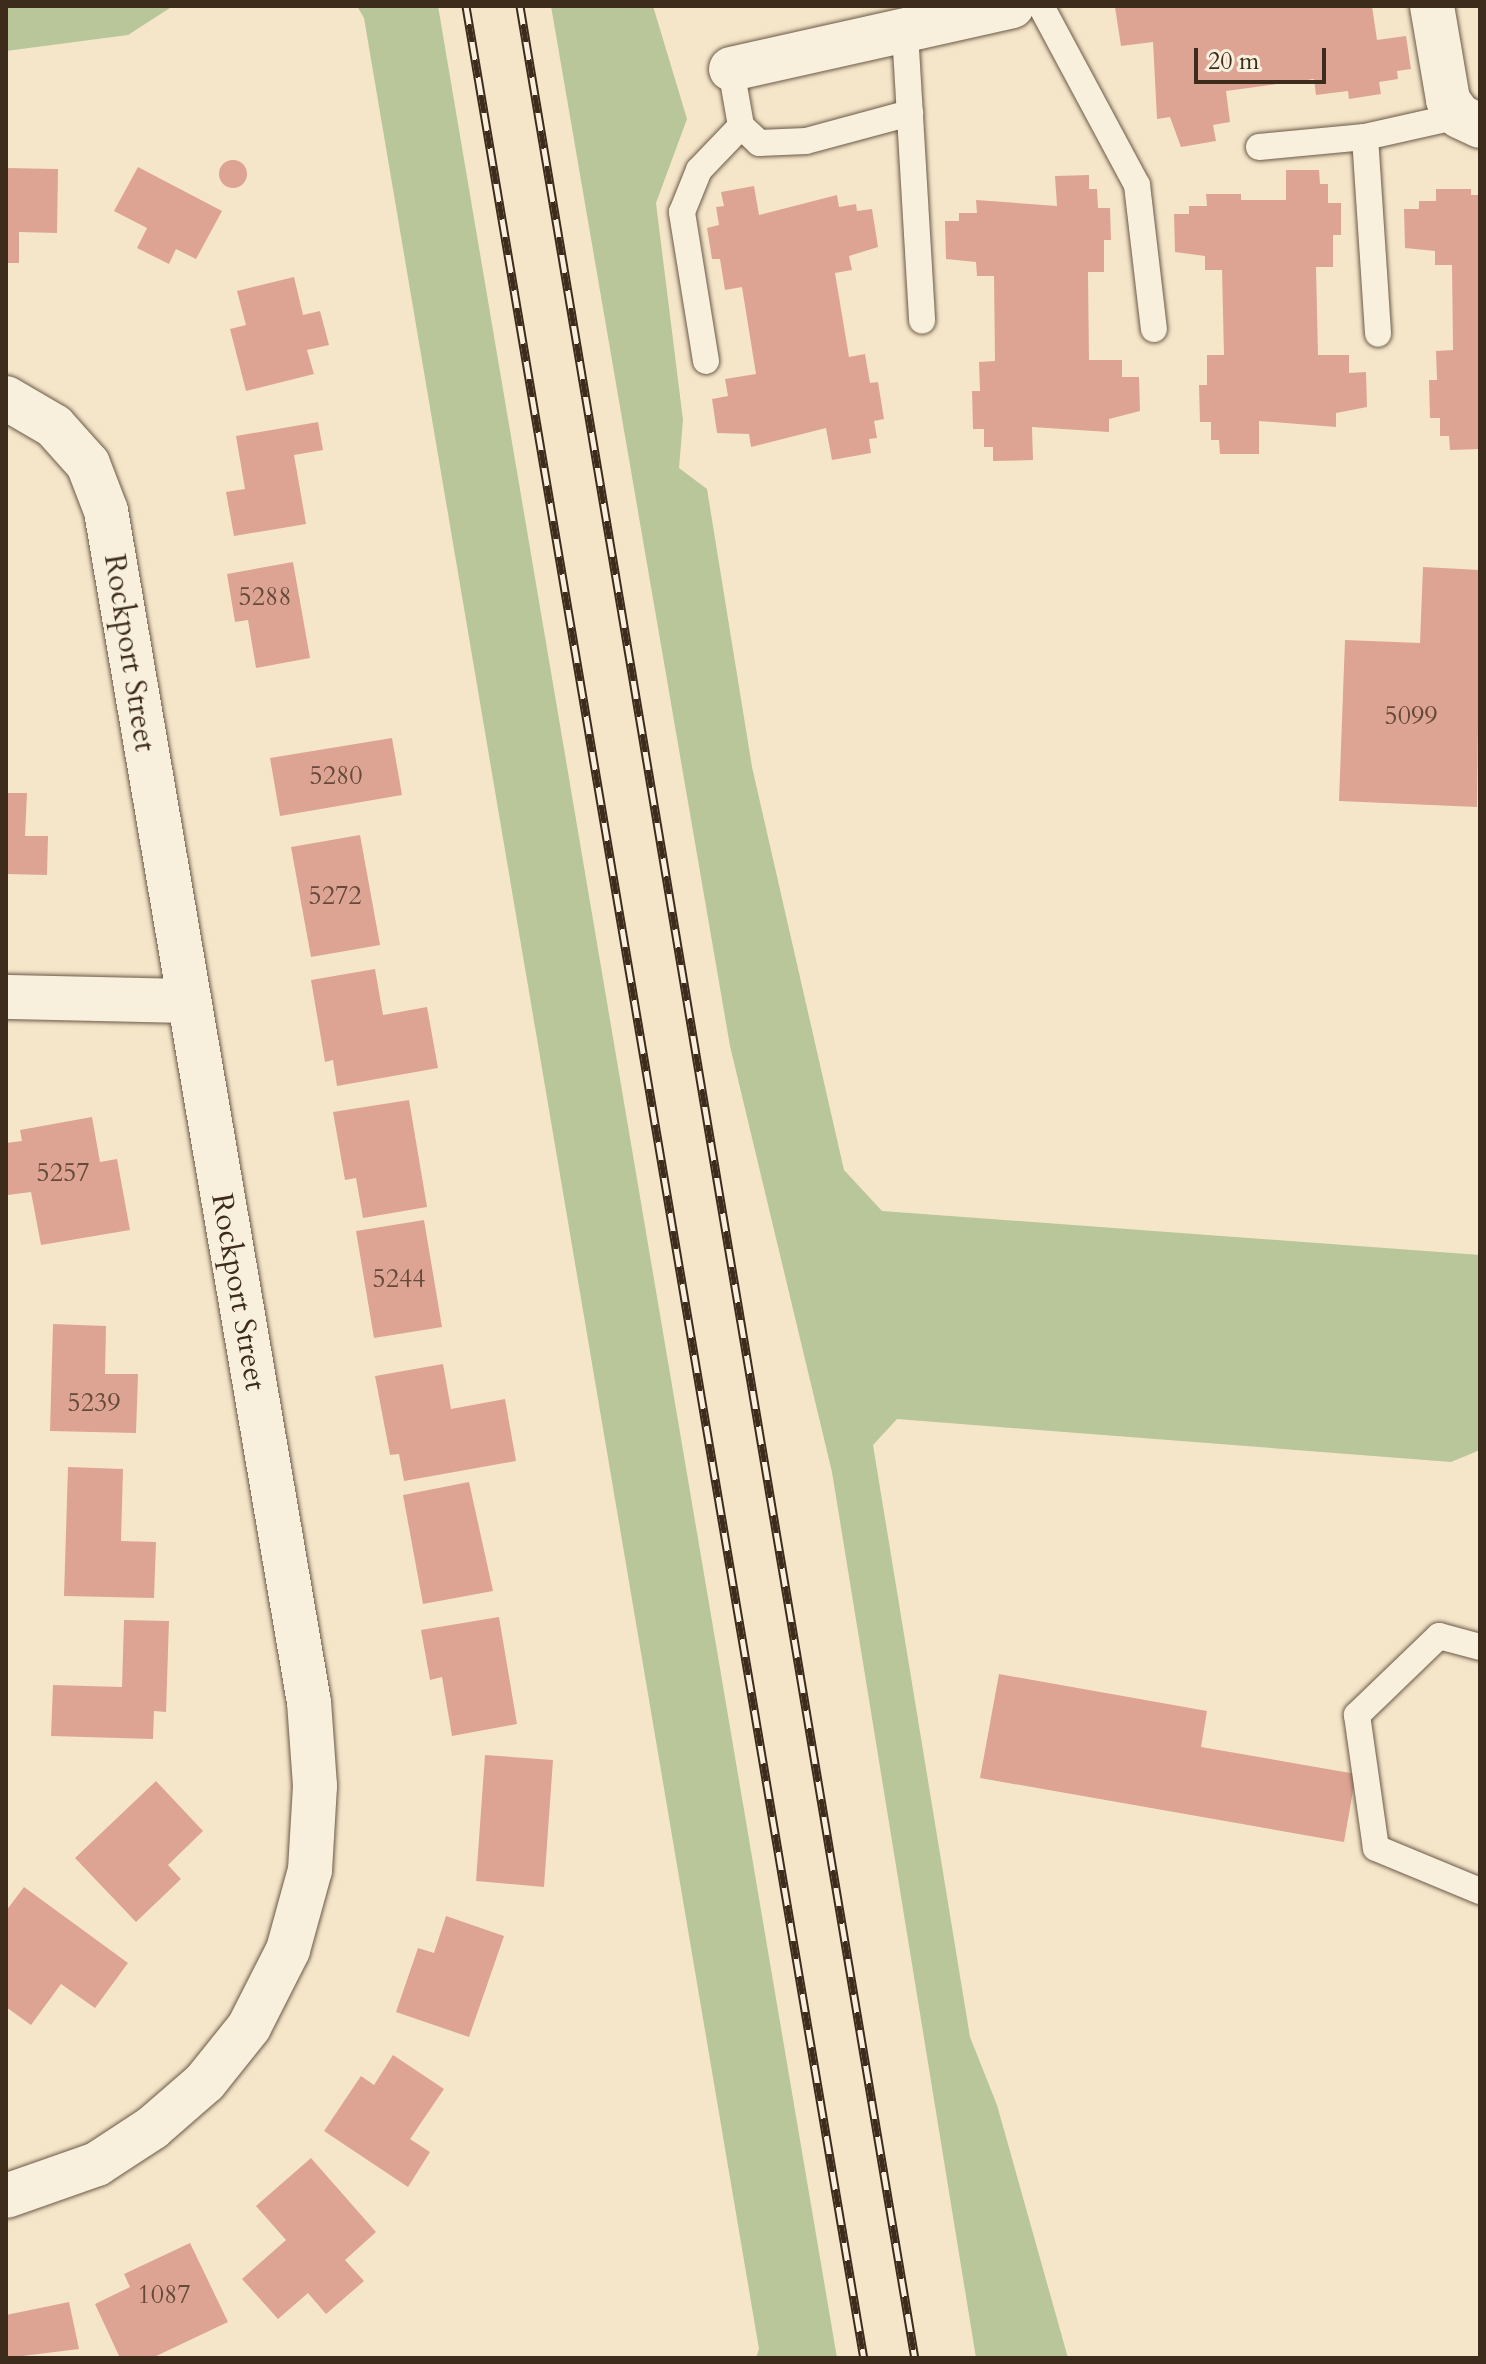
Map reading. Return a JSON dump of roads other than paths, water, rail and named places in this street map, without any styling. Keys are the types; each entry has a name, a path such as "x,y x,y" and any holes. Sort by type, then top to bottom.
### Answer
{"street":[{"path":"731,69 1012,6"},
{"path":"1432,6 1448,100 1470,121"},
{"name":"Rockport Street","path":"6,398 54,426 88,464 106,511 187,1001 309,1702 315,1786 310,1870 288,1950 249,2027 205,2082 152,2128 97,2164 6,2196"},
{"path":"6,997 187,1001"}],"lane":[{"path":"1041,6 1137,185 1154,329"},
{"path":"905,32 922,320"},
{"path":"731,69 741,126 759,143 806,141 910,113"},
{"path":"1259,147 1365,137 1470,121"},
{"path":"706,361 682,212 699,170 741,126"},
{"path":"1365,137 1378,334"},
{"path":"1480,1647 1439,1636 1357,1715 1376,1848 1480,1891"}],"railway":[{"path":"466,6 864,2358"},
{"path":"520,6 915,2358"}]}
